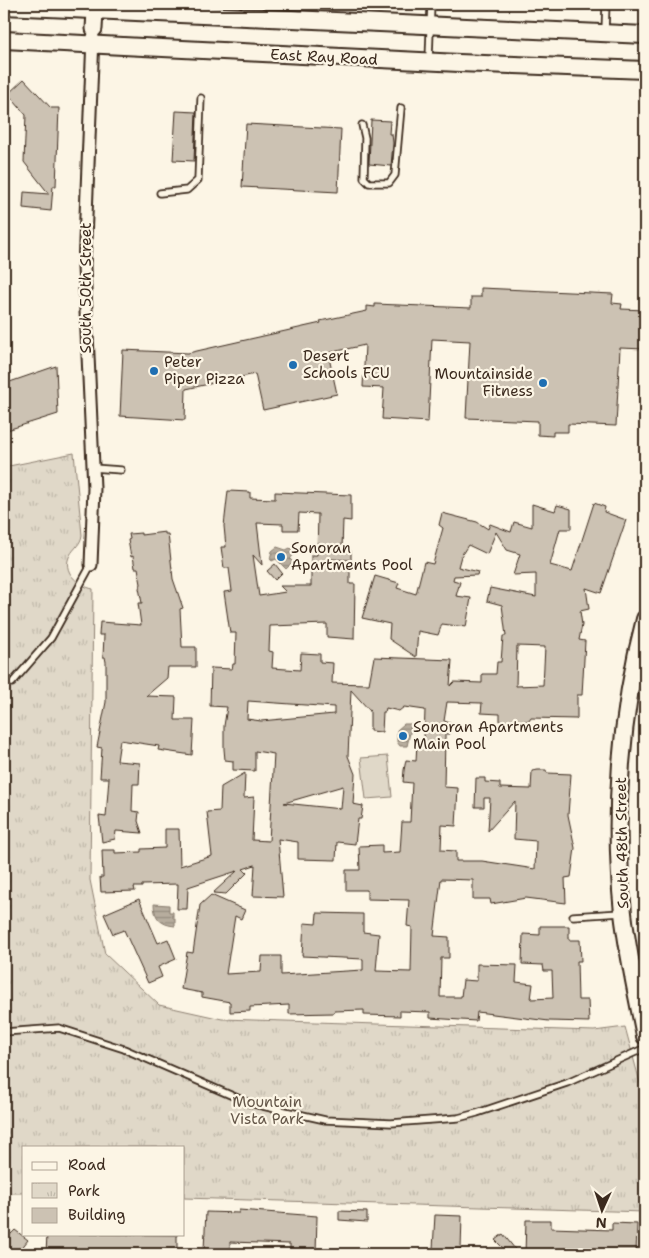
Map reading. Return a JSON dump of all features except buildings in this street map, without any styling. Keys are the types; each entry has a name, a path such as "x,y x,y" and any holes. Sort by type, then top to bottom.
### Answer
{"main road":[{"path":"4,6 95,6 431,26 645,35"},
{"name":"East Ray Road","path":"4,40 429,62 645,70"},
{"name":"South 48th Street","path":"645,625 629,701 621,767 619,823 623,912 645,1036"}],"street":[{"name":"South 50th Street","path":"91,565 93,468 84,267 95,6"}],"lane":[{"path":"429,62 431,4"},
{"path":"605,33 606,4"},
{"path":"160,193 187,190 198,180 201,98"},
{"path":"362,125 365,138 364,178 370,183 389,183 396,175 401,108"},
{"path":"93,468 121,470"},
{"path":"12,682 51,638 91,565"},
{"path":"573,916 623,912"},
{"path":"4,1032 59,1028 124,1049 249,1103 325,1120 391,1123 458,1118 477,1113 567,1082 645,1048"}],"green space":[{"name":"Mountain Vista Park","path":"74,453 82,535 79,543 70,555 68,567 72,577 82,585 93,589 90,880 105,954 159,1005 222,1019 594,1031 625,1027 645,1101 645,1212 185,1198 185,1146 22,1146 22,1193 4,1193 4,467"},
{"path":"388,756 392,797 366,799 361,758"}],"shaded area":[{"name":"Sonoran Apartments Pool","path":"277,547 286,550 290,548 295,553 290,559 293,562 286,569 276,559 272,561 270,559 272,551"},
{"name":"Sonoran Apartments Main Pool","path":"404,724 412,724 407,746 400,746 397,742 397,730"},
{"path":"154,904 169,905 169,912 173,912 173,918 175,918 175,926 159,920 155,913"}],"place":[{"name":"Desert Schools FCU","path":"293,365"},
{"name":"Peter Piper Pizza","path":"154,371"},
{"name":"Mountainside Fitness","path":"543,383"},
{"name":"Sonoran Apartments Pool","path":"281,557"},
{"name":"Sonoran Apartments Main Pool","path":"403,736"}]}
